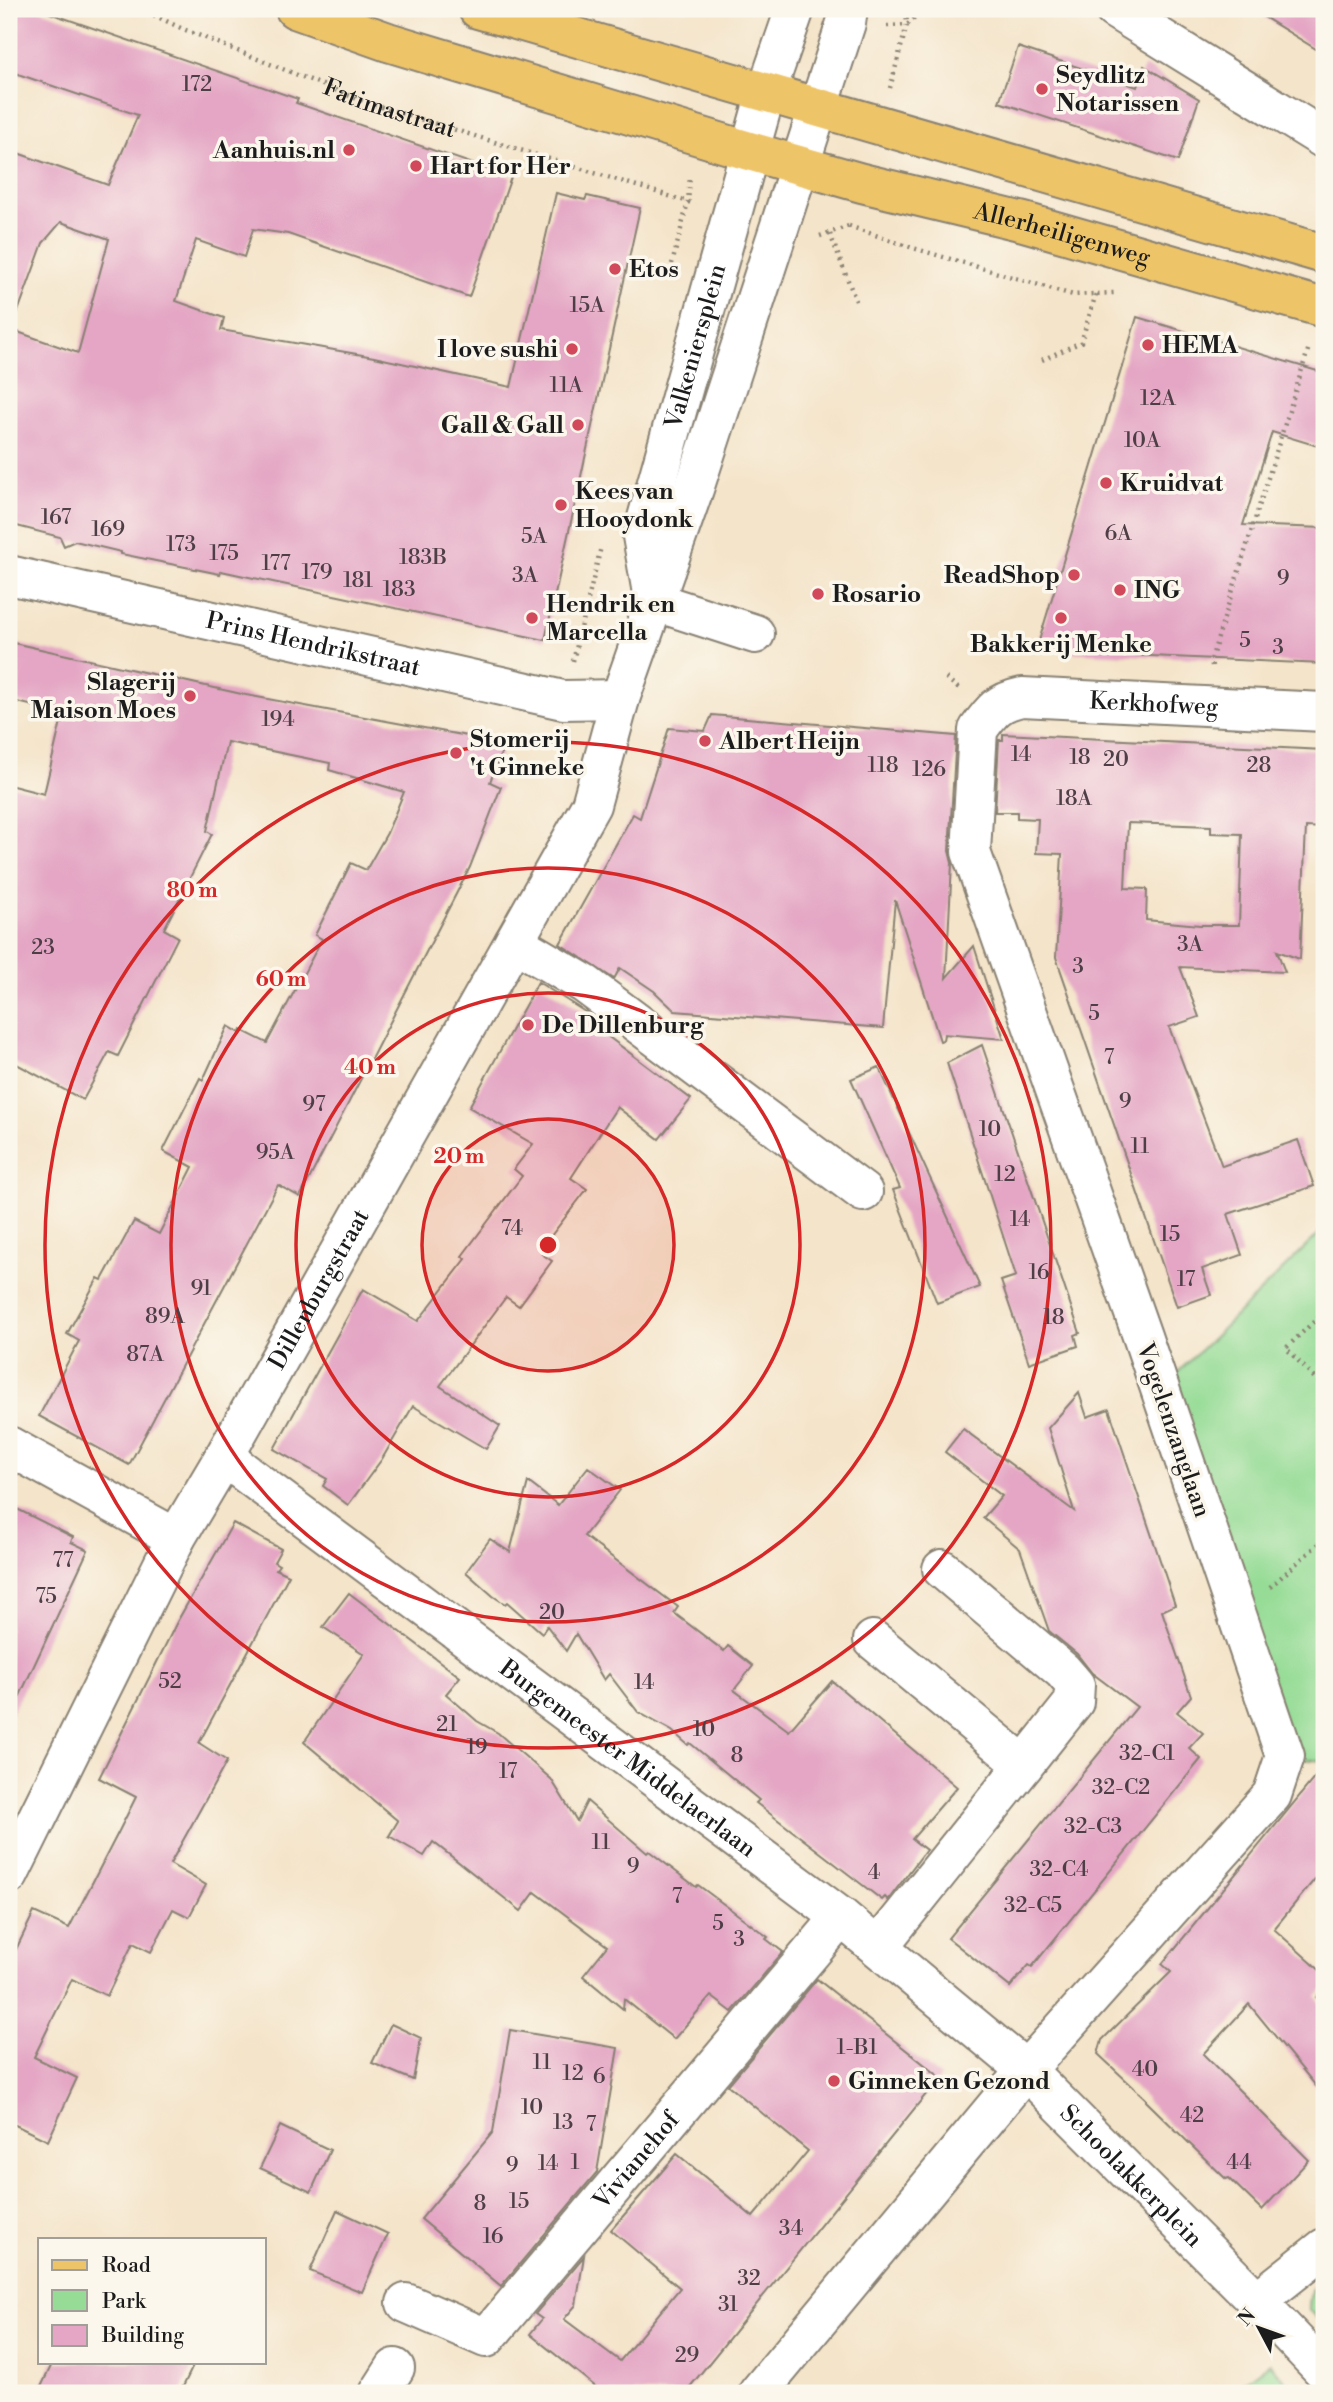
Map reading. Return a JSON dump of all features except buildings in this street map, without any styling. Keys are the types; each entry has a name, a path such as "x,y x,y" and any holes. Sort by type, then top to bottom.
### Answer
{"main road":[{"path":"295,9 388,42 799,165"},
{"path":"478,9 1324,254"},
{"name":"Allerheiligenweg","path":"799,165 1024,222 1318,324"}],"street":[{"name":"Valkeniersplein","path":"653,601 642,536 749,151 795,9"},
{"name":"Valkeniersplein","path":"620,699 694,489 792,235 799,165 846,23 848,9"},
{"path":"1114,9 1324,139"},
{"name":"Prins Hendrikstraat","path":"9,575 563,700 620,699"},
{"path":"653,601 755,634"},
{"name":"Kerkhofweg","path":"990,714 1004,701 1022,697 1324,712"},
{"name":"Dillenburgstraat","path":"9,1875 176,1538 590,805 620,699"},
{"name":"Vogelenzanglaan","path":"990,714 978,730 971,852 1142,1336 1285,1756 1272,1795 1026,2070"},
{"path":"514,942 584,984 863,1192"},
{"path":"9,1446 176,1538"},
{"name":"Burgemeester Middelaerlaan","path":"224,1457 879,1946 1026,2070"},
{"path":"879,1946 1074,1702 1075,1685 1063,1671 942,1569"},
{"path":"873,1640 1024,1765"},
{"name":"Vivianehof","path":"406,2303 486,2337 841,1917"},
{"path":"758,2393 1026,2070"},
{"name":"Schoolakkerplein","path":"1026,2070 1324,2371"},
{"path":"1257,2301 1324,2248"}],"path":[{"name":"Fatimastraat","path":"141,9 183,29 365,102 731,217"},
{"path":"907,25 925,9"},
{"name":"Allerheiligenweg","path":"830,233 849,226 913,248 1073,295 1117,293"},
{"path":"792,235 830,233 856,301"},
{"path":"1042,360 1081,342 1096,294"},
{"path":"1217,706 1211,660 1318,324"},
{"path":"1324,1312 1286,1348 1324,1388"},
{"path":"1237,1616 1324,1539"}],"green space":[{"path":"1324,1229 1324,1761 1292,1758 1171,1379"},
{"path":"1324,2271 1324,2326 1309,2310 1312,2289"},
{"path":"1270,2363 1296,2393 1230,2393"}],"place":[{"name":"Seydlitz Notarissen","path":"1042,89"},
{"name":"Aanhuis.nl","path":"349,150"},
{"name":"Hart for Her","path":"416,166"},
{"name":"Etos","path":"615,269"},
{"name":"HEMA","path":"1148,345"},
{"name":"I love sushi","path":"572,349"},
{"name":"Gall & Gall","path":"578,425"},
{"name":"Kruidvat","path":"1106,483"},
{"name":"Kees van Hooydonk","path":"561,505"},
{"name":"ReadShop","path":"1074,575"},
{"name":"ING","path":"1120,590"},
{"name":"Rosario","path":"818,594"},
{"name":"Hendrik en Marcella","path":"532,618"},
{"name":"Bakkerij Menke","path":"1061,618"},
{"name":"Slagerij Maison Moes","path":"190,696"},
{"name":"Albert Heijn","path":"705,741"},
{"name":"Stomerij 't Ginneke","path":"456,753"},
{"name":"De Dillenburg","path":"528,1025"},
{"name":"Ginneken Gezond","path":"834,2081"}]}
